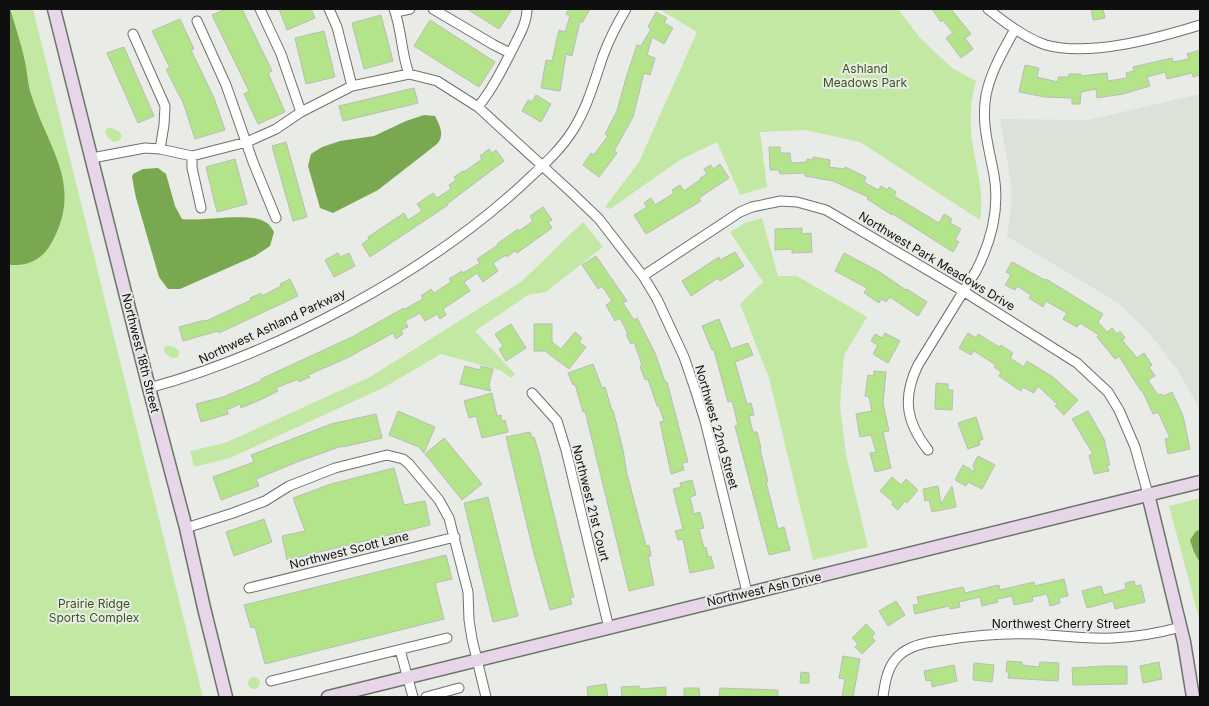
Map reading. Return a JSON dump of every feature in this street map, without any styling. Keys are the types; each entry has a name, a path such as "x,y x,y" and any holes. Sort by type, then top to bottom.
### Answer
{"street":[{"name":"Northwest 18th Street","path":"54,9 186,528 226,697"},
{"path":"260,9 282,54 301,112"},
{"path":"329,9 336,27 352,86"},
{"path":"92,158 144,148 160,149 192,156 247,142 276,129 301,112 352,86 409,74 404,61 395,10 410,9"},
{"path":"433,9 510,53"},
{"path":"478,107 491,90 510,53 524,24 527,9"},
{"name":"Northwest Ashland Parkway","path":"149,388 199,374 298,331 359,300 408,270 501,204 560,148 573,130 592,93 606,48 626,9"},
{"path":"988,9 1015,29 1046,45 1075,49 1106,48 1200,25"},
{"path":"197,21 226,85 253,162 276,218"},
{"path":"928,450 912,426 909,413 909,390 912,377 918,365 984,255 995,218 996,194 994,176 984,119 986,96 995,65 1015,29"},
{"path":"133,34 165,106 160,149"},
{"name":"Northwest 22nd Street","path":"409,74 437,81 478,107 599,219 643,276 671,327 695,389 705,421 747,592"},
{"path":"192,156 192,168 201,208"},
{"name":"Northwest Park Meadows Drive","path":"643,276 740,212 752,207 781,201 797,202 826,210 1078,362 1108,392 1130,433 1148,494"},
{"name":"Northwest 21st Court","path":"532,393 557,421 566,450 609,628"},
{"path":"186,528 265,501 289,486 310,477 379,456 396,456 403,459 439,500 449,518 468,592 469,620 486,697"},
{"name":"Northwest Ash Drive","path":"328,697 747,592 857,568 1200,482"},
{"path":"1148,494 1181,627 1193,697"},
{"name":"Northwest Scott Lane","path":"249,588 455,537"},
{"name":"Northwest Cherry Street","path":"883,697 885,682 894,662 902,653 921,644 968,636 1002,634 1037,634 1071,638 1126,637 1181,627"},
{"path":"271,681 447,638"},
{"path":"400,650 413,697"},
{"path":"426,697 459,688"}],"shaded area":[{"path":"9,9 22,48 31,93 54,151 64,185 61,222 52,242 44,253 34,261 16,265 9,265"},
{"path":"1200,94 1200,410 1179,372 1151,335 1118,303 1007,236 1011,207 1011,183 1000,119 1088,120"},
{"path":"424,115 435,116 439,123 441,137 437,144 378,190 333,213 320,208 308,166 311,154 322,147 340,141 374,136"},
{"path":"158,168 166,174 175,206 182,219 239,217 260,220 268,224 274,232 270,246 255,256 180,289 168,289 159,277 136,198 132,177 133,174 143,169"},
{"path":"1200,530 1200,563 1190,540 1196,531"}],"green space":[{"name":"Prairie Ridge Sports Complex","path":"9,9 33,9 203,697 9,697"},
{"name":"Ashland Meadows Park","path":"659,9 898,9 921,39 952,68 976,81 972,102 971,124 981,199 980,220 860,142 805,130 760,132 767,187 740,195 717,142 680,160 610,209 605,207 639,162 697,32"},
{"path":"107,128 120,132 122,136 120,140 114,142 108,138 105,132"},
{"path":"762,218 778,276 797,276 867,317 844,355 840,405 846,455 868,547 813,560 769,378 740,304 763,282 730,232 745,223"},
{"path":"583,222 603,247 546,292 528,295 475,331 515,374 511,378 500,370 441,354 383,388 230,458 194,467 190,451 225,443 370,377 521,282"},
{"path":"167,345 176,348 179,352 178,357 172,358 165,354 164,348"},
{"path":"1200,498 1200,622 1169,506"},
{"path":"254,677 260,683 254,689 248,683"}],"building":[{"path":"226,9 242,9 272,71 268,73 285,112 258,124 244,94 249,91 212,15"},
{"path":"279,9 311,9 315,18 287,30"},
{"path":"467,9 512,9 499,29"},
{"path":"569,9 590,9 582,23 580,21 572,56 566,54 560,91 541,88 546,60 552,61 559,30 565,32 570,16 566,14"},
{"path":"932,9 951,9 971,34 965,38 973,49 961,58 946,38 953,33 943,20 941,22"},
{"path":"1091,9 1103,9 1105,18 1093,20"},
{"path":"656,12 667,18 664,23 673,28 664,44 652,37 647,55 655,58 650,75 644,73 633,117 614,151 617,153 599,177 583,165 591,153 594,155 608,136 605,134 617,111 637,45 641,46 651,29 648,27"},
{"path":"381,15 393,61 364,69 352,23"},
{"path":"180,19 194,49 191,50 214,98 225,130 195,139 182,99 166,69 170,68 152,31"},
{"path":"430,20 495,62 479,87 414,46"},
{"path":"324,31 335,77 306,84 295,38"},
{"path":"124,47 154,116 138,123 107,53"},
{"path":"1200,50 1200,75 1193,77 1192,73 1167,79 1165,72 1147,77 1150,86 1123,94 1097,98 1096,89 1081,92 1080,104 1072,104 1072,98 1045,97 1019,92 1025,65 1039,68 1037,77 1058,82 1058,77 1069,77 1069,74 1081,74 1081,76 1107,73 1108,81 1127,78 1126,73 1134,71 1133,67 1172,58 1173,62 1189,59 1187,54"},
{"path":"414,88 418,103 343,121 339,106"},
{"path":"536,95 551,104 541,122 522,111 528,100 532,102"},
{"path":"286,142 307,217 293,221 272,146"},
{"path":"769,147 780,147 780,153 790,153 791,163 807,162 807,159 813,160 813,157 830,160 829,167 844,169 845,167 866,177 864,182 878,190 881,186 887,190 889,187 896,192 894,196 939,223 944,214 952,219 950,223 961,229 955,240 959,242 953,252 867,199 868,197 833,181 805,176 805,173 780,174 779,170 770,170"},
{"path":"489,149 492,153 496,150 504,161 448,205 370,257 362,244 369,239 368,237 404,213 408,220 422,211 417,204 433,193 437,198 451,189 449,185 456,180 454,177 482,159 480,156"},
{"path":"235,159 247,204 217,212 206,167"},
{"path":"720,164 729,178 699,198 701,201 646,234 634,215 647,207 644,203 651,198 655,205 674,193 672,190 680,185 684,191 707,174 704,169 711,165 713,169"},
{"path":"543,207 552,220 548,222 552,228 517,253 515,251 493,263 498,271 483,282 477,273 464,282 470,291 443,309 446,315 440,319 437,314 425,321 420,313 405,321 408,327 401,330 403,334 396,339 393,333 347,358 308,375 310,377 299,382 298,379 276,388 278,391 241,408 240,404 227,410 228,414 201,422 196,404 223,397 261,381 261,379 352,337 405,309 423,299 421,296 431,289 434,293 451,282 449,279 480,263 477,259 518,229 519,231 533,221 530,216"},
{"path":"802,228 802,234 811,233 812,252 792,253 792,249 775,250 775,229"},
{"path":"735,252 744,266 720,281 718,278 691,296 682,281 719,257 720,260"},
{"path":"338,253 340,257 349,253 355,266 334,277 325,260"},
{"path":"844,253 878,271 927,302 918,316 890,297 886,302 881,299 879,303 864,293 867,288 835,271"},
{"path":"596,256 627,301 623,303 634,320 637,318 655,353 665,382 667,382 688,462 682,463 684,470 671,474 660,422 664,421 648,379 645,380 634,342 631,344 620,318 615,321 606,305 612,301 602,286 598,289 582,265"},
{"path":"1012,262 1046,279 1103,314 1098,322 1107,332 1112,328 1117,334 1120,331 1125,338 1122,340 1137,358 1144,353 1152,365 1149,367 1155,376 1148,380 1158,395 1162,394 1163,396 1172,392 1183,416 1190,449 1168,454 1165,439 1170,438 1158,412 1153,414 1142,390 1119,356 1115,359 1097,337 1099,335 1080,323 1077,327 1063,319 1067,313 1046,301 1043,307 1029,298 1031,295 1017,286 1015,290 1005,285 1011,275 1006,272"},
{"path":"290,279 298,296 219,333 218,331 183,341 179,327 206,321 251,300 250,298 261,293 262,296"},
{"path":"719,319 731,349 748,343 753,355 735,362 747,404 751,403 754,415 749,416 753,432 757,432 768,482 766,482 778,529 784,527 790,550 769,555 735,426 738,425 732,401 728,402 714,350 712,350 702,326"},
{"path":"511,324 526,348 506,361 499,349 503,346 495,334"},
{"path":"534,324 552,324 552,342 561,349 575,332 582,338 579,342 586,347 569,369 545,351 534,351"},
{"path":"885,333 900,341 888,363 873,354 878,345 871,341 875,334 882,338"},
{"path":"968,333 976,338 978,334 999,347 1001,345 1013,353 1010,358 1024,367 1027,361 1053,377 1078,400 1064,415 1055,406 1057,404 1038,386 1034,393 1023,387 1021,391 999,376 1001,372 994,367 996,365 974,351 971,355 959,348"},
{"path":"593,364 602,388 605,387 613,410 627,474 646,546 649,545 651,556 648,556 654,585 629,591 585,411 583,412 575,384 573,385 568,373"},
{"path":"465,366 480,370 481,366 493,369 489,385 491,391 460,384"},
{"path":"874,371 886,372 883,403 889,431 883,432 891,468 875,472 870,453 876,452 871,435 860,437 856,414 872,411 869,397 865,396 868,375 874,376"},
{"path":"936,383 948,384 948,390 953,390 952,410 935,409"},
{"path":"492,393 497,416 501,415 502,421 505,420 508,432 482,438 476,416 469,418 464,401"},
{"path":"398,411 435,427 424,453 419,447 389,435"},
{"path":"1088,411 1104,439 1110,465 1107,465 1109,471 1094,474 1089,455 1093,454 1072,419"},
{"path":"376,414 382,438 342,446 297,462 256,479 259,486 221,500 213,477 254,462 251,455 331,424"},
{"path":"976,417 983,439 979,441 980,445 968,449 958,423"},
{"path":"530,432 532,438 534,437 539,453 574,597 570,598 572,604 550,610 533,550 506,437"},
{"path":"444,438 482,484 462,500 425,454"},
{"path":"978,456 995,465 982,489 968,482 966,486 955,480 963,465 975,472 973,465"},
{"path":"394,468 404,505 425,501 430,525 287,560 282,536 305,531 293,498 331,484"},
{"path":"892,477 901,485 906,479 918,490 898,510 892,505 893,502 880,491"},
{"path":"692,480 696,495 690,497 694,514 700,512 704,528 699,529 704,548 706,547 708,557 711,556 714,568 690,573 683,539 678,540 675,531 683,529 673,489 681,487 680,483"},
{"path":"938,486 941,504 952,486 956,507 932,512 929,500 925,501 923,489"},
{"path":"488,497 518,616 493,622 464,503"},
{"path":"264,519 272,542 234,556 226,532"},
{"path":"446,555 452,579 435,583 444,619 265,664 255,627 251,628 244,605"},
{"path":"1064,579 1068,596 1059,598 1060,603 1050,606 1047,594 1032,597 1033,601 1014,605 1012,596 997,599 998,602 982,606 980,597 959,602 960,607 950,609 949,606 915,614 913,605 919,604 917,597 963,587 965,593 999,585 1000,590 1034,582 1035,586"},
{"path":"1134,581 1135,586 1141,585 1145,602 1115,609 1113,601 1087,608 1082,591 1101,586 1104,595 1126,589 1125,583"},
{"path":"896,601 905,615 888,626 879,611"},
{"path":"866,624 875,633 872,637 875,641 862,654 855,647 858,644 852,638"},
{"path":"843,656 860,659 853,697 842,697 845,679 839,678"},
{"path":"1007,661 1022,662 1022,665 1039,667 1040,662 1059,663 1058,681 1008,678 1009,672 1006,672"},
{"path":"1159,662 1162,679 1143,683 1140,666"},
{"path":"974,663 994,665 992,682 973,680"},
{"path":"954,665 957,681 932,687 931,680 926,681 924,671"},
{"path":"1127,666 1127,684 1073,685 1072,668"},
{"path":"801,672 809,673 809,683 800,683"},
{"path":"606,684 608,697 588,697 587,687"},
{"path":"639,686 640,689 666,687 666,697 622,697 621,687"},
{"path":"684,688 699,688 700,697 684,697"},
{"path":"720,688 778,690 778,697 719,697"}]}
